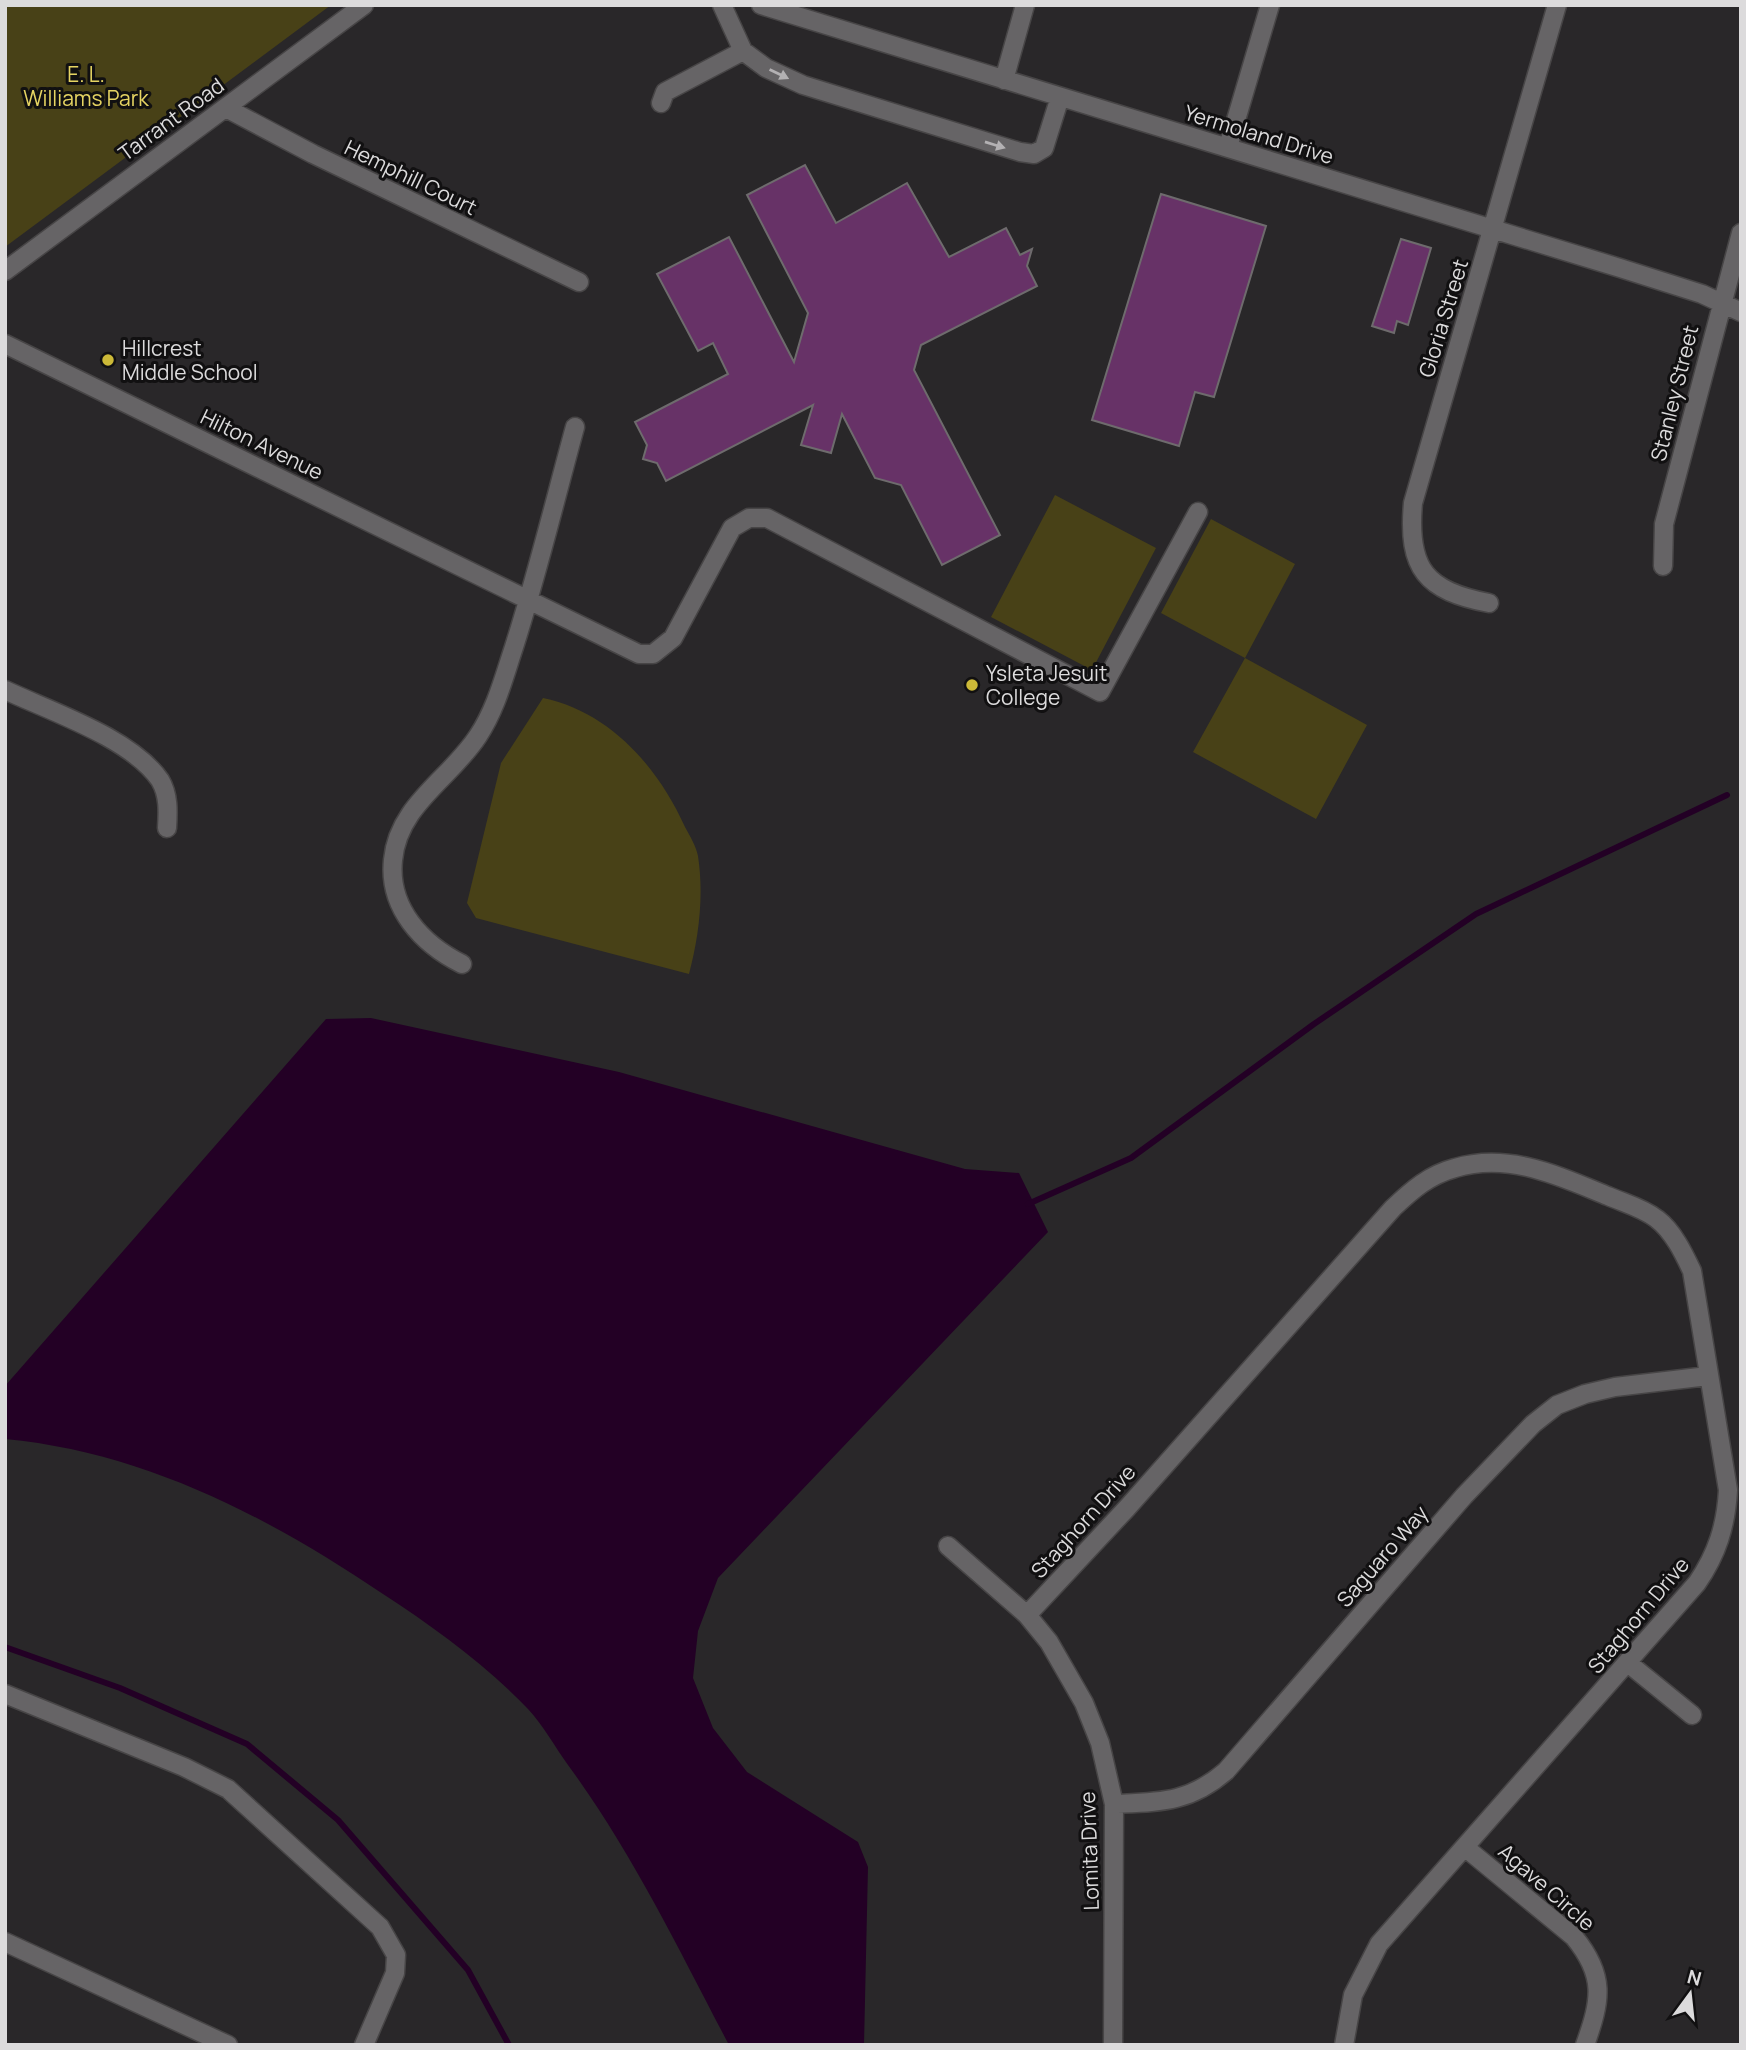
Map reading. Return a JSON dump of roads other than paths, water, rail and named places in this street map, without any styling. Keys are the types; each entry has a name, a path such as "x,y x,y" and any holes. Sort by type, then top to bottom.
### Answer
{"street":[{"name":"Tarrant Road","path":"5,271 364,5"},
{"path":"722,5 743,51 766,68 803,85 1020,152 1034,154 1044,148 1060,97"},
{"path":"1004,80 1025,5"},
{"path":"1228,147 1270,5"},
{"name":"Gloria Street","path":"1489,603 1462,598 1435,586 1418,560 1411,524 1420,472 1494,230 1557,5"},
{"name":"Yermoland Drive","path":"769,6 1494,230 1721,302 1741,312"},
{"path":"661,103 665,92 743,51"},
{"name":"Hemphill Court","path":"226,108 579,282"},
{"name":"Stanley Street","path":"1663,566 1664,524 1741,233"},
{"name":"Hilton Avenue","path":"5,344 639,654 653,654 673,638 732,528 749,518 767,518 1100,692 1198,512"},
{"path":"462,964 425,942 407,918 400,904 394,876 396,844 414,807 458,762 487,722 529,601 575,426"},
{"path":"5,690 133,751 161,782 168,802 167,828"},
{"name":"Staghorn Drive","path":"1027,1615 1127,1508 1393,1208 1416,1186 1455,1167 1485,1163 1534,1167 1658,1219 1683,1251 1692,1271 1728,1490 1727,1516 1719,1544 1697,1583 1467,1849 1379,1944 1364,1968 1353,1995 1344,2045"},
{"name":"Saguaro Way","path":"1114,1804 1169,1801 1190,1795 1226,1771 1464,1496 1533,1424 1557,1405 1584,1394 1615,1387 1708,1376"},
{"name":"Lomita Drive","path":"948,1546 1027,1615 1049,1642 1084,1703 1100,1743 1114,1804 1112,2045"},
{"path":"1628,1663 1692,1715"},
{"path":"5,1694 184,1767 228,1789 380,1927 396,1955 395,1973 363,2045"},
{"name":"Agave Circle","path":"1467,1849 1574,1937 1586,1952 1599,1985 1597,2009 1585,2045"},
{"path":"5,1942 228,2045"}],"waterway":[{"path":"1028,1204 1131,1158 1314,1024 1476,914 1727,795"},
{"path":"5,1647 120,1688 247,1744 338,1820 468,1970 509,2045"}],"place":[{"name":"Hillcrest Middle School","path":"108,360"},
{"name":"Ysleta Jesuit College","path":"972,685"}],"park label":[{"name":"E. L. Williams Park","path":"86,86"}]}
